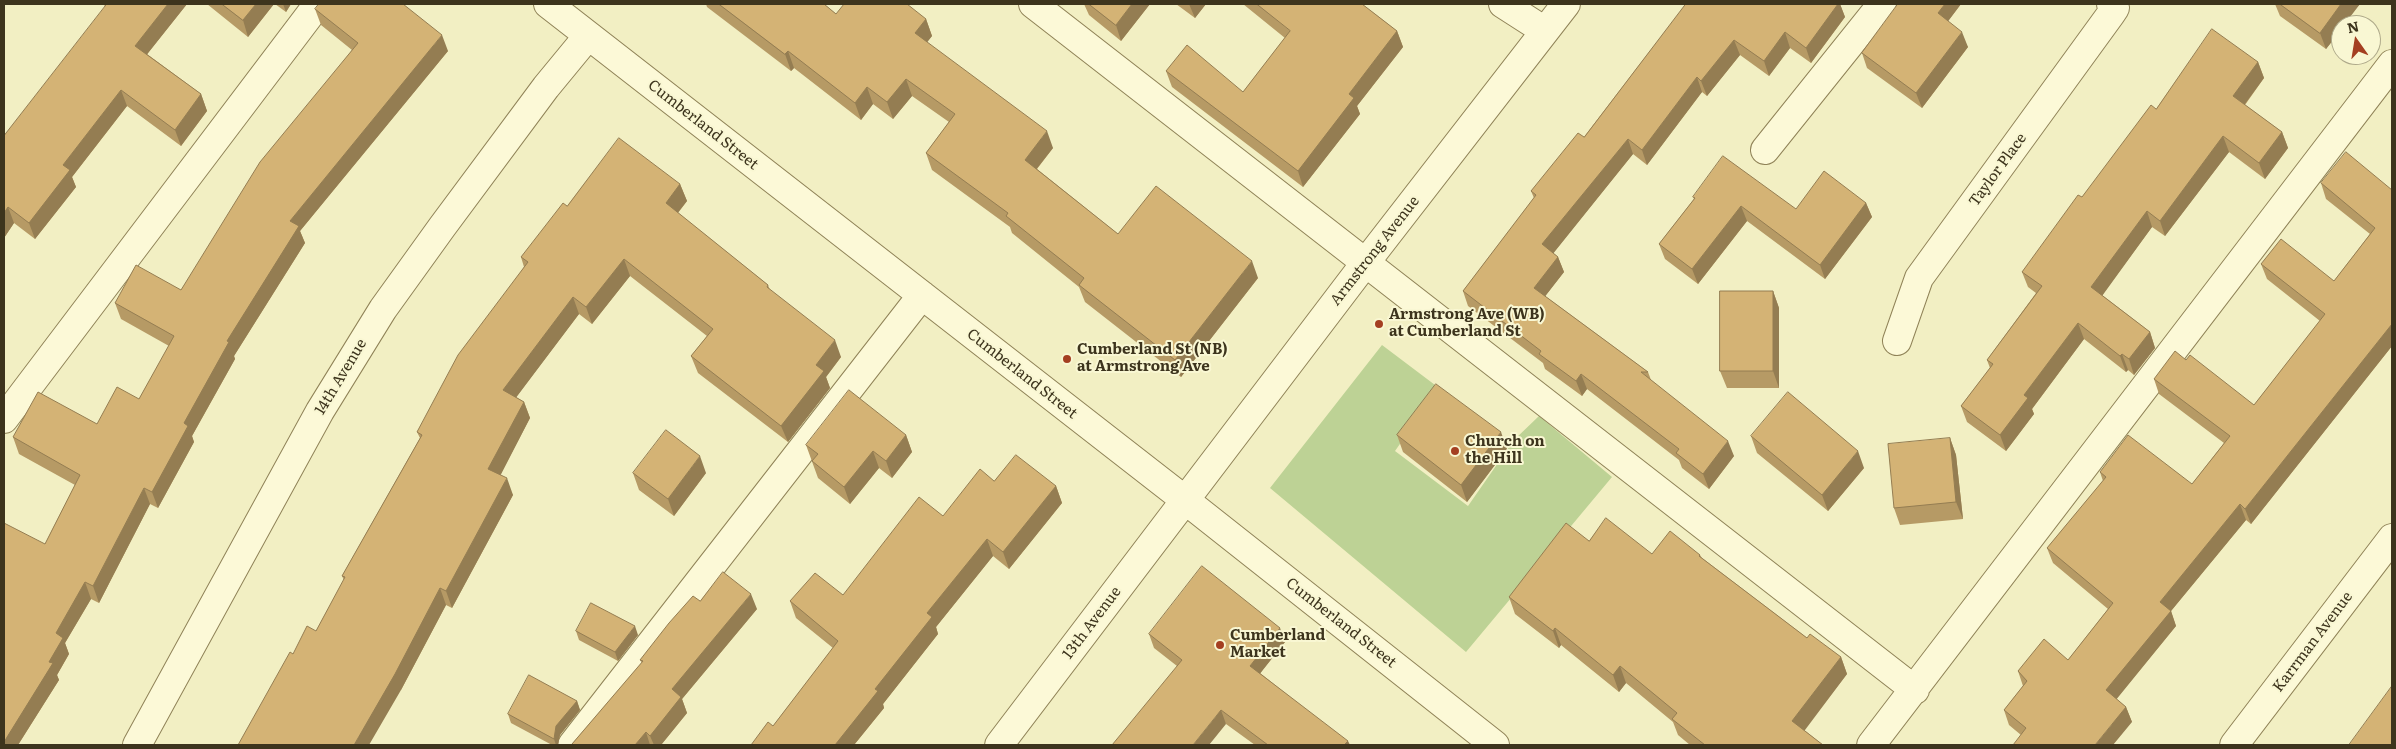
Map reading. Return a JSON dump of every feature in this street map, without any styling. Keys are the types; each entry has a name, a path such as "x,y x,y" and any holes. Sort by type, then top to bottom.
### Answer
{"street":[{"path":"4,419 318,4"},
{"name":"Cumberland Street","path":"548,4 1185,500 1484,742"},
{"path":"1033,4 1915,690"},
{"path":"1504,4 1545,31"},
{"name":"Armstrong Avenue","path":"1185,500 1566,4"},
{"path":"1765,150 1882,4"},
{"name":"Taylor Place","path":"1897,342 1919,278 2116,5"},
{"name":"14th Avenue","path":"137,745 320,411 383,309 546,87 588,36"},
{"path":"1871,745 1915,690 2392,64"},
{"path":"572,745 922,295"},
{"name":"13th Avenue","path":"999,745 1185,500"},
{"name":"Karrman Avenue","path":"2234,745 2392,538"}],"green space":[{"path":"1382,345 1439,388 1395,451 1468,506 1514,440 1539,416 1612,477 1466,652 1270,488"}],"building":[{"path":"107,4 168,4 135,46 201,94 175,130 121,90 63,165 70,170 29,223 8,207 4,213 4,136"},
{"path":"222,4 256,4 243,20"},
{"path":"319,4 403,4 442,35 290,221 299,226 227,341 229,342 184,423 188,426 152,492 144,488 93,586 85,582 56,633 63,638 49,662 53,663 4,742 4,523 45,544 80,475 13,437 38,392 97,424 117,387 139,399 174,336 115,303 136,265 181,290 260,162 358,43 315,9"},
{"path":"719,4 824,4 836,14 844,4 907,4 926,19 915,33 1047,131 1025,160 1118,234 1156,186 1252,261 1175,360 1079,285 1084,278 1006,216 1008,213 926,153 955,114 906,79 887,102 867,87 855,103 788,51 785,54"},
{"path":"1089,4 1132,4 1116,25"},
{"path":"1257,4 1362,4 1397,31 1349,94 1354,98 1298,171 1166,71 1187,45 1243,92 1290,31"},
{"path":"1686,4 1838,4 1806,48 1785,32 1764,61 1734,40 1701,81 1697,77 1642,150 1628,139 1542,244 1558,257 1534,288 1648,372 1641,372 1728,441 1703,474 1676,453 1679,449 1581,374 1576,381 1539,354 1541,351 1463,291 1536,195 1531,191 1578,133 1584,137"},
{"path":"1898,4 1945,4 1938,13 1962,32 1916,93 1862,53"},
{"path":"2280,4 2341,4 2333,15 2331,15 2320,33"},
{"path":"2212,29 2258,62 2233,96 2282,132 2259,163 2223,136 2160,221 2147,211 2091,287 2150,332 2129,359 2122,354 2120,356 2078,323 2024,395 2028,398 2000,435 1961,406 1993,364 1987,360 2042,286 2022,272 2078,195 2082,197 2151,105 2156,109"},
{"path":"619,138 680,184 666,203 768,285 767,287 835,340 816,365 824,371 781,426 691,356 713,329 624,259 586,307 573,297 503,390 524,402 488,469 507,478 446,591 440,588 395,674 354,745 238,745 290,652 293,654 307,626 316,631 345,577 342,576 422,435 417,432 458,355 528,262 521,257 563,203 567,206"},
{"path":"2346,152 2392,190 2392,324 2245,509 2240,504 2160,602 2171,611 2106,690 2126,707 2095,745 2013,745 2026,728 2004,710 2027,681 2018,671 2044,639 2068,660 2113,603 2047,548 2106,477 2100,472 2128,435 2192,484 2230,436 2154,379 2175,351 2186,360 2190,355 2254,405 2325,314 2261,264 2281,239 2334,281 2375,228 2321,183"},
{"path":"1723,156 1796,209 1824,171 1866,203 1820,265 1741,206 1692,269 1659,244 1695,198 1693,197"},
{"path":"1720,291 1773,291 1773,371 1720,371"},
{"name":"Church on the Hill","path":"1436,384 1501,432 1461,485 1397,435"},
{"path":"849,390 906,435 886,461 873,451 844,487 812,461 818,454 806,445"},
{"path":"1788,392 1858,451 1822,495 1751,436"},
{"path":"666,430 700,456 668,499 633,473"},
{"path":"1950,438 1956,502 1894,508 1888,444"},
{"path":"1016,455 1056,486 1003,552 987,539 927,613 932,617 875,689 878,691 835,745 751,745 768,722 773,726 838,641 790,601 815,573 843,595 919,497 943,516 980,469 994,481"},
{"path":"1606,518 1652,554 1670,531 1699,556 1807,638 1810,634 1841,657 1792,721 1823,745 1705,745 1672,719 1677,713 1620,666 1613,675 1555,628 1553,631 1509,597 1566,523 1589,541"},
{"path":"1202,566 1280,628 1250,666 1348,741 1344,745 1268,745 1221,710 1193,745 1112,745 1182,660 1149,634"},
{"path":"723,572 751,594 672,689 681,697 650,736 646,732 635,745 572,744 643,661 640,660 669,623 693,596 700,601"},
{"path":"591,603 635,626 615,652 576,631"},
{"path":"529,675 577,701 556,726 554,739 508,714"},
{"path":"2392,686 2392,745 2349,745"}],"place":[{"name":"Armstrong Ave (WB) at Cumberland St","path":"1379,324"},
{"name":"Cumberland St (NB) at Armstrong Ave","path":"1067,359"},
{"name":"Church on the Hill","path":"1455,451"},
{"name":"Cumberland Market","path":"1220,645"}]}
